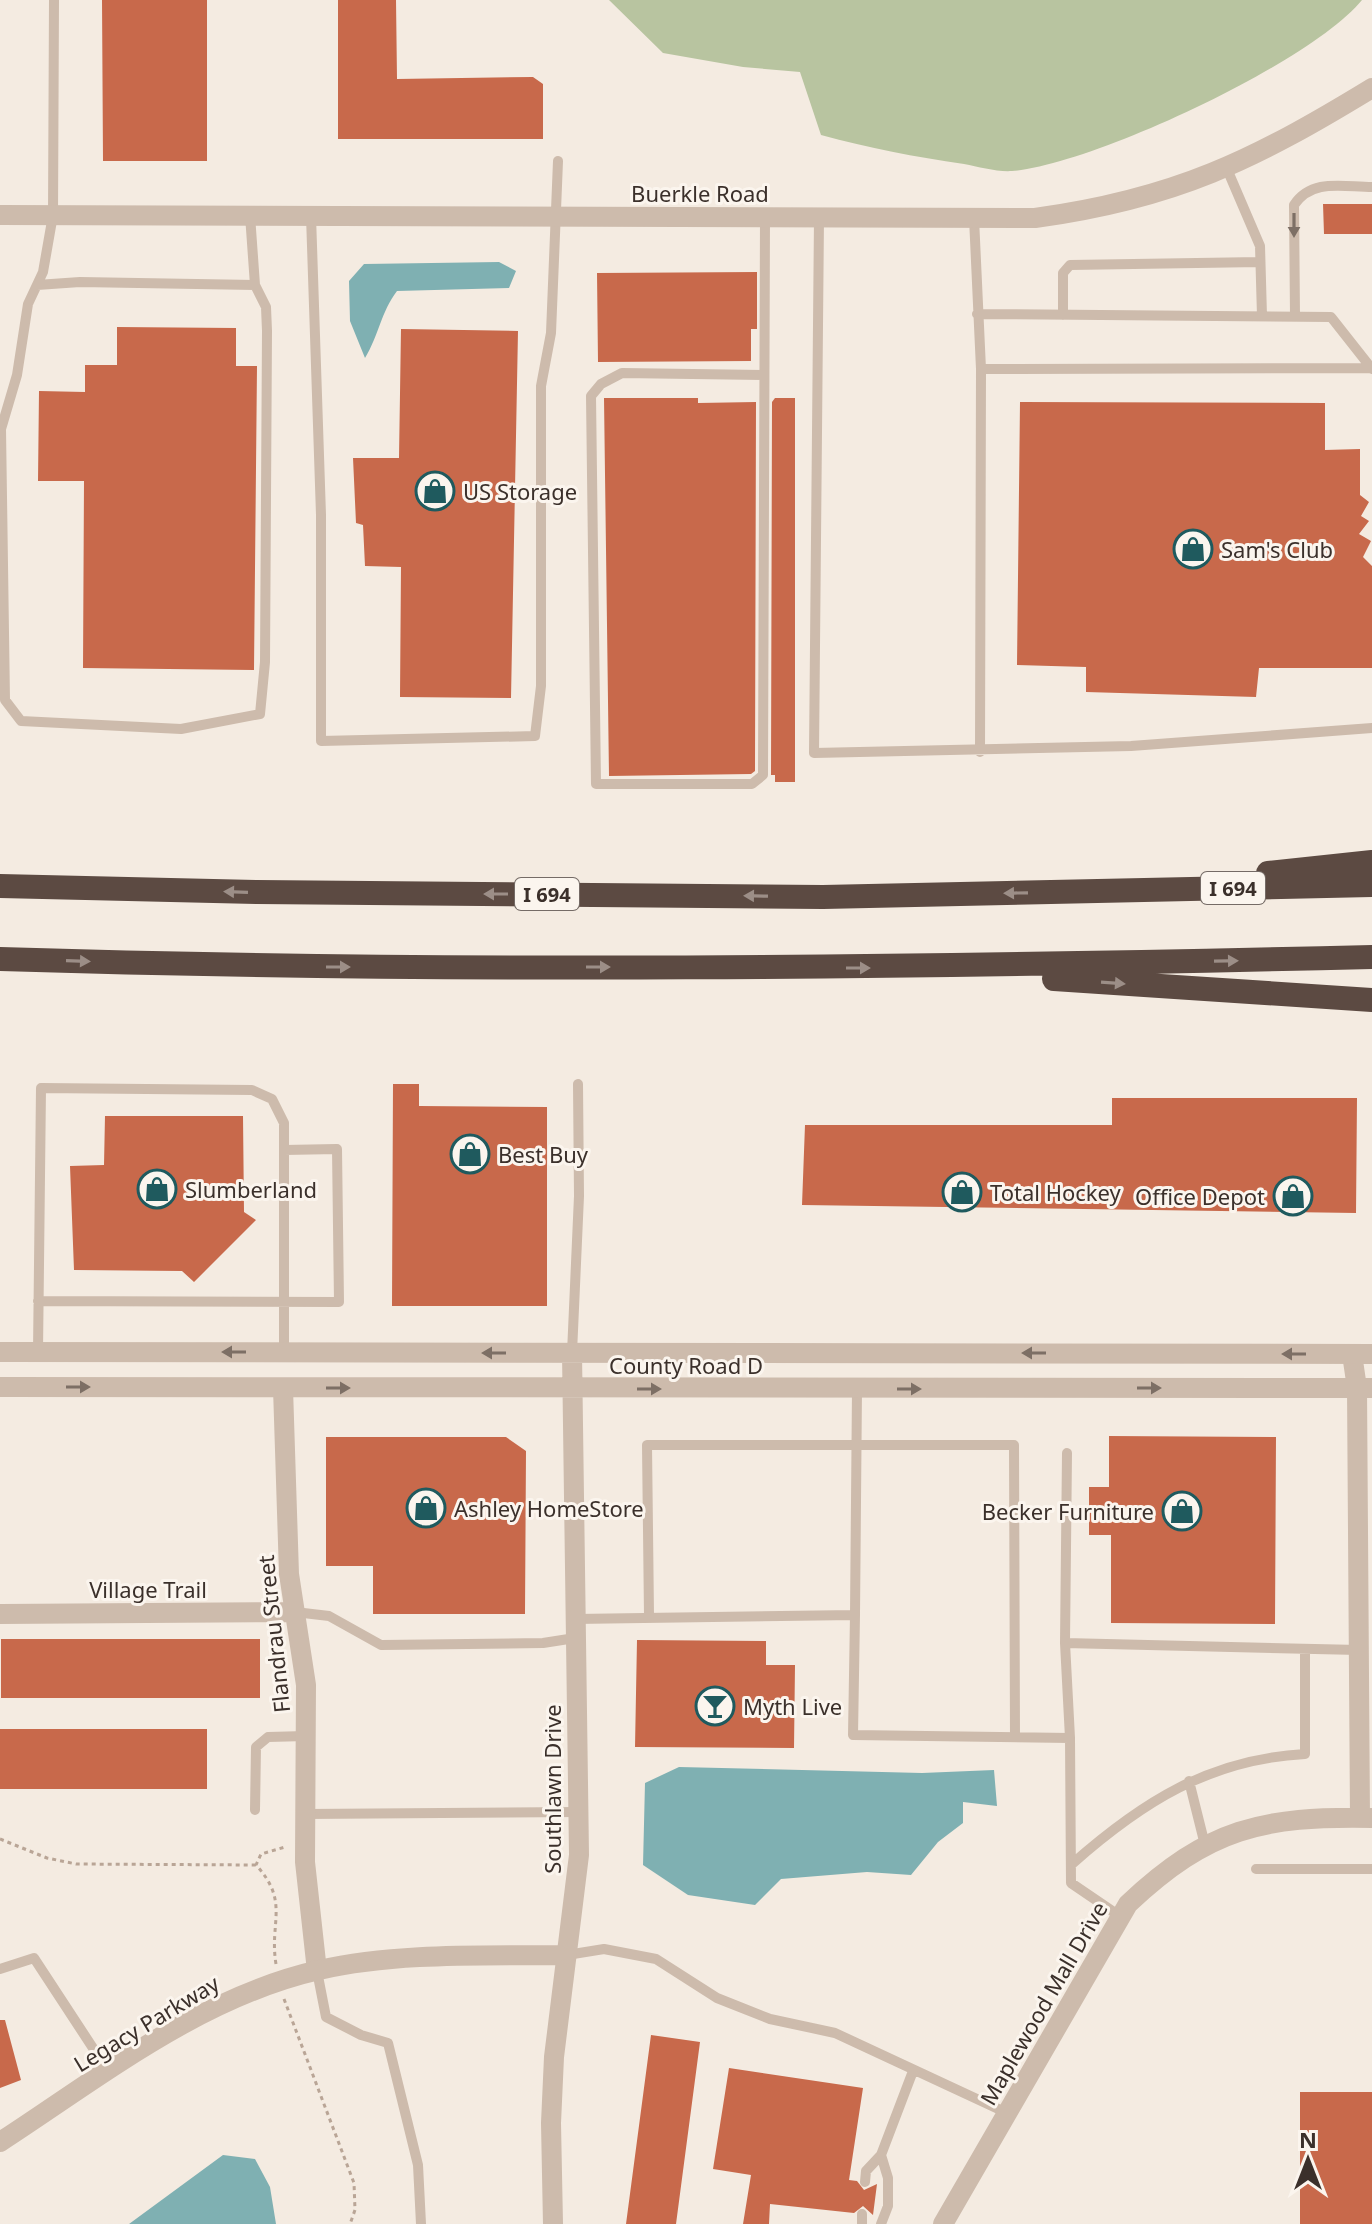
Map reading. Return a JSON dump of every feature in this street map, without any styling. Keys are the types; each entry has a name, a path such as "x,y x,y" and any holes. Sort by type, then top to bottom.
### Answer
{"highway":[{"path":"1094,891 1372,862"},
{"name":"I 694","path":"0,886 257,892 823,897 1372,885"},
{"path":"0,959 266,967 896,968 1372,957"},
{"path":"896,968 1372,1000"}],"street":[{"name":"Buerkle Road","path":"0,215 1035,218 1137,200 1227,169 1287,139 1372,88"},
{"name":"County Road D","path":"0,1352 1362,1354"},
{"name":"Southlawn Drive","path":"553,2224 551,2110 579,1855 572,1353"},
{"name":"Maplewood Mall Drive","path":"943,2224 1128,1904 1165,1870 1205,1845 1264,1823 1366,1818 1366,1704 1359,1650 1365,1388 1362,1354"},
{"name":"County Road D","path":"0,1387 1365,1388"},
{"name":"Flandrau Street","path":"283,1388 289,1574 306,1685 305,1847 309,1924 317,1971"},
{"name":"Village Trail","path":"0,1614 295,1612"},
{"name":"Legacy Parkway","path":"0,2142 205,2012 279,1981 317,1971 395,1959 567,1955"}],"lane":[{"path":"54,0 53,215 37,285 28,304 17,375 1,429 5,700 21,721 181,729 260,714 265,662 267,331 266,307 255,285 250,215"},
{"path":"311,216 321,515 321,741 535,736 541,686 541,386 551,333 558,161"},
{"path":"1227,169 1260,246 1262,316"},
{"path":"1295,316 1294,205 1303,191 1313,187 1372,187"},
{"path":"763,375 622,373 601,384 591,396 596,784 752,784 763,775 765,217"},
{"path":"819,218 814,753 980,752 1131,746 1372,728"},
{"path":"974,218 981,369 980,752"},
{"path":"1063,315 1063,273 1070,265 1260,262"},
{"path":"37,285 80,282 255,285"},
{"path":"977,314 1331,317 1372,368"},
{"path":"981,369 1372,368"},
{"path":"572,1353 579,1196 578,1084"},
{"path":"38,1352 41,1088 264,1093 279,1109 284,1150 284,1352"},
{"path":"38,1301 339,1302 337,1149 284,1150"},
{"path":"857,1389 853,1735 1070,1738"},
{"path":"649,1615 647,1445 1014,1445 1015,1737"},
{"path":"1067,1453 1065,1643 1070,1738 1071,1883 1121,1917"},
{"path":"295,1612 329,1616 381,1645 543,1643 575,1628 649,1615 855,1615"},
{"path":"1065,1643 1359,1650"},
{"path":"1072,1864 1103,1836 1174,1787 1268,1756 1305,1754 1305,1649"},
{"path":"255,1810 256,1747 268,1737 306,1736"},
{"path":"1189,1781 1205,1845"},
{"path":"305,1814 578,1812"},
{"path":"1256,1869 1372,1869"},
{"path":"567,1955 604,1949 656,1959 717,1998 770,2019 835,2033 1007,2113"},
{"path":"0,1969 34,1958 109,2072"},
{"path":"317,1971 326,2017 361,2035 388,2043 418,2165 421,2224"},
{"path":"865,2182 866,2171 881,2155 913,2071"},
{"path":"881,2155 888,2178 888,2206 881,2224"}],"path":[{"path":"0,1839 47,1858 76,1864 256,1865 272,1883 279,1910 273,1946 279,1981 354,2183 355,2210 350,2224"},
{"path":"256,1865 261,1854 274,1848 305,1847"}],"green space":[{"path":"609,0 1362,0 1336,25 1297,52 1198,106 1145,131 1093,150 1048,164 1006,171 892,152 821,135 800,72 743,67 663,53"}],"water":[{"path":"499,262 516,271 509,288 397,291 365,358 350,321 349,281 364,264"},
{"path":"679,1767 922,1773 994,1770 997,1806 963,1802 963,1823 938,1842 911,1875 867,1872 781,1879 755,1905 688,1895 643,1865 645,1783"},
{"path":"223,2155 255,2159 270,2187 276,2224 129,2224"}],"building":[{"path":"102,0 207,0 207,161 103,161"},
{"path":"338,0 396,0 397,79 533,77 543,84 543,139 338,139"},
{"path":"1323,204 1372,204 1372,234 1324,234"},
{"path":"757,272 757,329 751,329 751,361 598,362 597,273"},
{"path":"117,327 236,328 236,366 257,366 254,670 83,668 84,481 38,481 39,391 85,392 85,365 117,365"},
{"name":"US Storage","path":"401,329 518,331 511,698 400,697 401,567 365,566 363,525 356,523 353,458 399,458"},
{"path":"604,398 698,398 698,403 756,402 755,771 751,774 609,776"},
{"path":"775,398 795,398 795,782 775,782 775,775 771,775 772,402"},
{"name":"Sam's Club","path":"1020,402 1325,403 1325,450 1360,449 1360,495 1369,502 1361,516 1369,521 1359,534 1371,541 1363,557 1372,566 1372,668 1259,668 1256,697 1086,692 1086,667 1017,665"},
{"name":"Best Buy","path":"393,1084 419,1084 419,1106 547,1107 547,1306 392,1306"},
{"path":"1112,1098 1357,1098 1356,1213 802,1205 805,1125 1112,1125"},
{"name":"Slumberland","path":"105,1116 243,1116 244,1212 256,1220 194,1282 182,1271 74,1270 70,1166 104,1165"},
{"name":"Becker Furniture","path":"1109,1436 1276,1437 1275,1624 1111,1623 1111,1535 1089,1535 1089,1487 1109,1487"},
{"name":"Ashley HomeStore","path":"326,1437 506,1437 526,1451 525,1614 373,1614 373,1566 326,1566"},
{"path":"1,1639 260,1639 260,1698 1,1698"},
{"name":"Myth Live","path":"637,1640 766,1641 766,1665 795,1665 794,1748 635,1747"},
{"path":"0,1729 207,1729 207,1789 0,1789"},
{"path":"0,2020 5,2020 21,2080 0,2088"},
{"path":"651,2035 700,2042 676,2224 626,2224"},
{"path":"729,2068 863,2088 849,2180 857,2181 864,2190 877,2184 873,2215 863,2206 854,2213 770,2204 769,2224 743,2224 751,2175 713,2169"},
{"path":"1300,2092 1372,2092 1372,2224 1300,2224"}],"place":[{"name":"US Storage","path":"435,491"},
{"name":"Sam's Club","path":"1193,549"},
{"name":"Best Buy","path":"470,1154"},
{"name":"Slumberland","path":"157,1189"},
{"name":"Total Hockey","path":"962,1192"},
{"name":"Office Depot","path":"1293,1196"},
{"name":"Ashley HomeStore","path":"426,1508"},
{"name":"Becker Furniture","path":"1182,1511"},
{"name":"Myth Live","path":"715,1706"}]}
